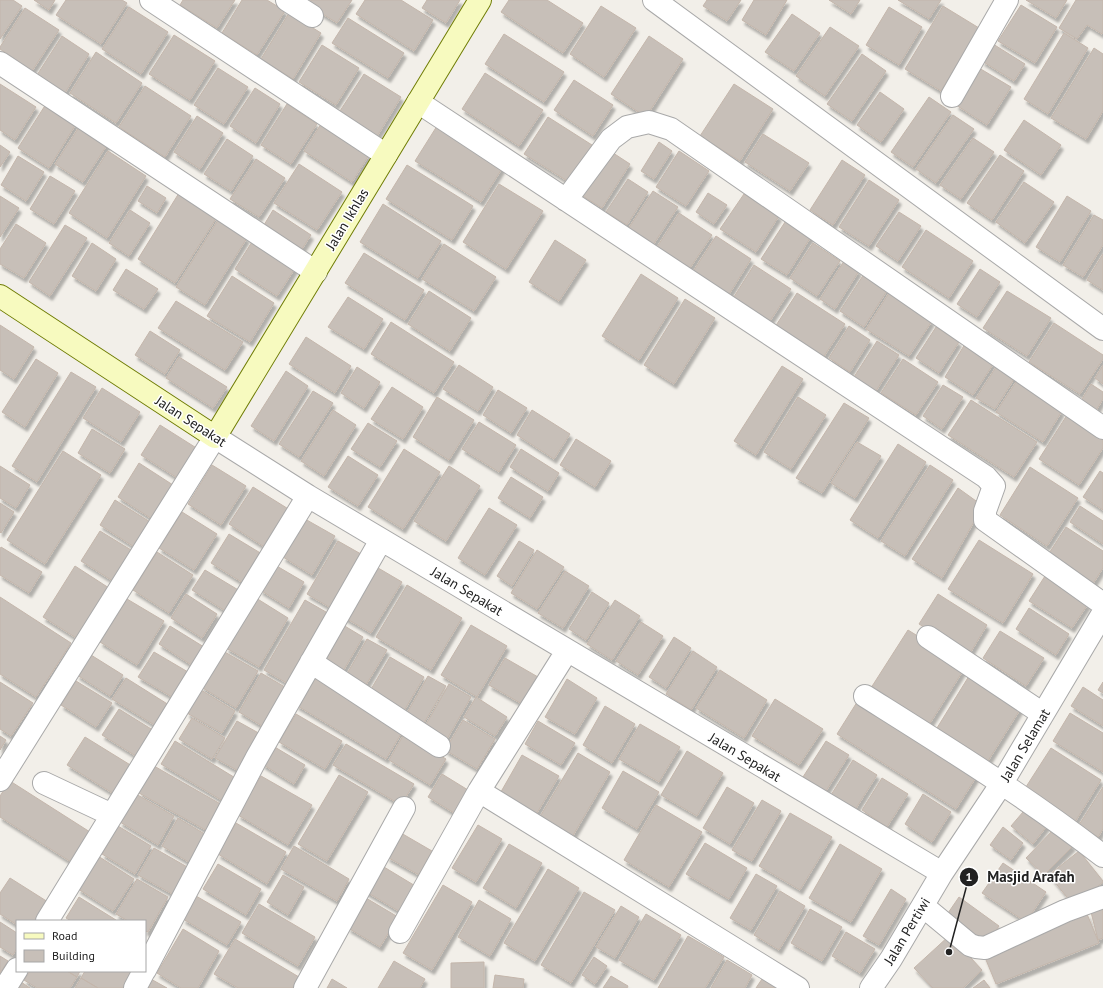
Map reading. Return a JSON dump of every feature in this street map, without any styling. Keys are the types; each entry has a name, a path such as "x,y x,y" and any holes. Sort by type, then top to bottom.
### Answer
{"street":[{"path":"151,0 386,155"},
{"path":"286,0 312,16"},
{"name":"Jalan Ikhlas","path":"215,437 480,0"},
{"path":"654,0 1103,329"},
{"path":"952,96 1007,0"},
{"path":"0,63 316,272"},
{"path":"418,102 986,477 994,486 984,511 985,520 1103,604"},
{"path":"566,200 611,139 627,127 649,122 671,129 1103,428"},
{"name":"Jalan Sepakat","path":"0,296 308,496 942,873"},
{"path":"0,780 215,437"},
{"path":"48,920 308,496"},
{"path":"146,968 256,760 381,540"},
{"name":"Jalan Selamat","path":"942,873 1002,783 1103,613"},
{"path":"928,637 1043,714"},
{"path":"400,932 479,791 567,651"},
{"path":"311,662 439,746"},
{"path":"865,696 1002,783 1063,824 1103,856"},
{"path":"44,783 112,815"},
{"path":"479,791 798,988"},
{"path":"305,988 404,808"},
{"name":"Jalan Pertiwi","path":"872,988 942,873"},
{"path":"923,906 970,945 985,948 1065,911 1103,897"},
{"path":"5,988 16,971"},
{"path":"135,988 144,972"}],"building":[{"path":"0,0 13,0 22,6 0,39"},
{"path":"34,0 55,0 49,10"},
{"path":"66,0 122,0 127,3 101,44 56,15"},
{"path":"183,0 235,0 217,28 180,5"},
{"path":"242,0 267,0 285,11 257,55 222,33"},
{"path":"311,0 352,0 337,23 308,5"},
{"path":"365,0 401,0 433,20 414,51 356,14"},
{"path":"427,0 460,0 446,23 422,8"},
{"path":"509,0 547,0 583,23 563,53 501,12"},
{"path":"707,0 741,0 727,21 703,6"},
{"path":"754,0 787,0 766,35 742,20"},
{"path":"829,0 860,0 851,14"},
{"path":"898,0 941,0 929,19"},
{"path":"1026,0 1067,0 1056,18"},
{"path":"1076,0 1103,0 1102,34 1087,25 1077,39 1059,28"},
{"path":"1021,5 1057,27 1035,63 998,41"},
{"path":"601,6 636,28 604,77 570,54"},
{"path":"943,6 979,28 941,91 905,69"},
{"path":"129,7 168,32 141,74 102,49"},
{"path":"889,7 922,27 899,65 866,45"},
{"path":"25,8 59,30 32,71 0,49"},
{"path":"289,13 321,33 293,79 261,59"},
{"path":"792,14 820,33 794,71 765,52"},
{"path":"348,18 404,53 388,78 332,43"},
{"path":"830,27 859,46 825,96 796,76"},
{"path":"1064,33 1088,48 1048,114 1024,99"},
{"path":"504,34 564,72 544,102 485,64"},
{"path":"174,35 215,61 190,100 149,74"},
{"path":"62,36 89,54 65,93 37,75"},
{"path":"649,36 683,59 646,117 611,94"},
{"path":"993,44 1025,64 1014,81 982,61"},
{"path":"322,45 359,68 336,105 299,82"},
{"path":"1094,48 1103,54 1103,111 1086,139 1051,118"},
{"path":"96,52 142,83 116,123 70,93"},
{"path":"862,54 886,71 852,121 827,104"},
{"path":"218,68 248,87 224,124 194,105"},
{"path":"979,68 1011,87 987,125 956,105"},
{"path":"485,73 543,110 519,146 462,109"},
{"path":"364,74 401,97 376,138 338,114"},
{"path":"574,80 613,105 593,136 554,110"},
{"path":"0,84 36,107 15,140 0,130"},
{"path":"734,84 773,109 740,161 700,136"},
{"path":"145,86 191,116 165,157 119,127"},
{"path":"255,88 280,104 256,143 230,126"},
{"path":"880,92 904,109 881,142 857,125"},
{"path":"929,97 951,112 913,167 891,152"},
{"path":"46,104 76,124 49,168 18,148"},
{"path":"287,104 317,124 291,164 261,145"},
{"path":"953,115 974,129 936,183 916,169"},
{"path":"197,116 223,133 200,169 174,152"},
{"path":"548,117 592,145 569,182 524,154"},
{"path":"1024,120 1061,145 1041,175 1004,150"},
{"path":"81,124 109,142 83,182 55,164"},
{"path":"321,124 369,155 352,182 304,151"},
{"path":"437,126 503,167 481,202 415,161"},
{"path":"763,134 809,163 790,191 745,162"},
{"path":"973,138 994,152 961,199 940,185"},
{"path":"227,139 253,156 231,191 204,174"},
{"path":"659,142 672,151 654,179 641,171"},
{"path":"0,145 10,152 0,167"},
{"path":"108,151 146,176 107,238 69,213"},
{"path":"610,151 630,164 602,208 581,195"},
{"path":"679,151 709,171 686,206 656,187"},
{"path":"1000,155 1024,171 992,220 967,203"},
{"path":"18,156 44,172 26,201 1,185"},
{"path":"256,159 285,178 259,217 230,199"},
{"path":"842,160 865,175 833,225 810,210"},
{"path":"299,164 342,192 317,230 274,203"},
{"path":"407,165 473,206 452,240 386,199"},
{"path":"50,176 75,191 54,224 30,209"},
{"path":"628,179 648,192 627,225 606,212"},
{"path":"869,180 899,200 869,246 839,227"},
{"path":"1024,182 1054,202 1025,243 996,222"},
{"path":"499,184 543,211 506,269 463,242"},
{"path":"147,186 166,198 157,213 138,201"},
{"path":"653,191 678,207 653,245 628,229"},
{"path":"179,193 217,217 175,283 138,259"},
{"path":"708,193 727,205 714,224 696,212"},
{"path":"744,194 779,216 756,252 720,229"},
{"path":"0,196 19,208 0,237"},
{"path":"1067,196 1091,211 1060,262 1036,247"},
{"path":"383,204 441,241 418,278 360,242"},
{"path":"130,210 150,223 129,256 109,243"},
{"path":"273,210 311,235 302,249 264,225"},
{"path":"899,212 921,226 898,261 876,246"},
{"path":"679,213 712,235 690,268 657,247"},
{"path":"1094,215 1103,220 1103,245 1083,277 1063,265"},
{"path":"787,219 812,235 787,275 761,259"},
{"path":"218,220 247,238 205,305 176,287"},
{"path":"16,224 46,243 24,278 0,264 0,249"},
{"path":"65,225 87,238 50,296 29,282"},
{"path":"926,230 973,261 949,298 902,267"},
{"path":"716,236 751,259 728,296 692,273"},
{"path":"255,237 298,264 277,296 235,269"},
{"path":"555,240 586,260 559,301 529,282"},
{"path":"92,243 116,259 96,291 72,276"},
{"path":"813,243 840,261 817,296 790,278"},
{"path":"444,244 496,277 474,311 422,279"},
{"path":"364,253 424,290 405,320 345,283"},
{"path":"1103,254 1103,290 1087,280"},
{"path":"844,261 859,271 835,309 820,299"},
{"path":"754,265 791,289 768,324 732,300"},
{"path":"126,269 158,289 144,309 113,290"},
{"path":"980,269 1000,282 977,317 957,304"},
{"path":"641,274 678,298 639,360 602,336"},
{"path":"864,274 888,289 864,327 840,311"},
{"path":"232,276 274,303 250,342 207,316"},
{"path":"429,291 471,318 450,351 408,324"},
{"path":"1007,291 1051,318 1027,356 983,328"},
{"path":"797,293 845,324 821,361 773,330"},
{"path":"889,293 932,321 909,356 866,329"},
{"path":"348,297 383,319 364,349 328,327"},
{"path":"685,299 715,318 674,384 644,365"},
{"path":"176,301 243,342 225,370 158,328"},
{"path":"391,322 454,362 434,393 371,354"},
{"path":"1054,323 1103,355 1103,359 1080,394 1029,362"},
{"path":"0,325 34,347 14,379 0,370"},
{"path":"849,326 870,340 850,372 829,358"},
{"path":"936,327 959,342 939,373 916,358"},
{"path":"150,331 180,350 165,374 135,355"},
{"path":"306,337 351,366 335,393 289,364"},
{"path":"877,341 899,355 876,391 854,377"},
{"path":"965,344 994,363 973,395 945,377"},
{"path":"179,357 227,387 213,408 166,378"},
{"path":"36,359 58,373 25,427 2,412"},
{"path":"903,359 938,382 916,415 881,393"},
{"path":"998,364 1016,376 995,409 976,398"},
{"path":"459,365 493,387 478,411 443,389"},
{"path":"1103,365 1103,384 1095,378"},
{"path":"782,366 803,379 756,455 734,441"},
{"path":"357,367 380,382 364,408 341,393"},
{"path":"286,371 308,386 274,441 251,426"},
{"path":"71,372 96,387 37,482 12,466"},
{"path":"1016,382 1062,411 1043,442 996,412"},
{"path":"1091,384 1103,392 1103,399 1094,414 1079,404"},
{"path":"943,385 963,397 942,429 923,416"},
{"path":"392,387 423,407 403,439 371,419"},
{"path":"102,388 140,412 121,442 83,418"},
{"path":"498,390 527,408 511,433 483,415"},
{"path":"313,391 333,403 299,457 279,444"},
{"path":"437,397 474,420 449,460 413,437"},
{"path":"798,397 826,415 791,469 764,452"},
{"path":"971,400 1037,442 1014,477 948,435"},
{"path":"844,403 869,418 822,493 796,478"},
{"path":"333,410 356,425 324,476 301,461"},
{"path":"532,410 570,434 554,459 517,435"},
{"path":"1067,415 1103,438 1103,448 1079,485 1039,459"},
{"path":"479,422 516,445 499,472 462,449"},
{"path":"368,423 397,441 380,467 351,449"},
{"path":"160,425 198,449 179,479 141,455"},
{"path":"92,429 125,449 110,473 78,453"},
{"path":"576,439 611,461 595,487 560,465"},
{"path":"857,442 881,456 855,498 831,483"},
{"path":"898,444 926,462 878,538 850,520"},
{"path":"404,449 440,472 403,529 368,507"},
{"path":"521,449 559,473 548,491 510,467"},
{"path":"63,451 101,475 45,564 7,540"},
{"path":"348,456 378,475 358,506 328,487"},
{"path":"139,463 173,485 152,519 118,497"},
{"path":"212,465 246,486 221,525 188,504"},
{"path":"930,465 953,480 905,556 881,541"},
{"path":"0,466 30,485 16,508 0,498"},
{"path":"449,466 480,486 446,541 414,521"},
{"path":"1030,467 1078,498 1047,546 1000,515"},
{"path":"1100,471 1103,473 1103,510 1083,497"},
{"path":"511,477 543,497 530,518 498,498"},
{"path":"253,487 290,510 266,548 229,524"},
{"path":"958,488 983,506 942,578 912,559"},
{"path":"115,500 155,525 139,550 100,525"},
{"path":"0,503 14,512 1,533 0,532"},
{"path":"1080,506 1103,521 1103,544 1070,522"},
{"path":"489,508 517,525 485,575 458,558"},
{"path":"182,512 217,534 194,570 159,548"},
{"path":"305,519 335,536 312,575 283,557"},
{"path":"1066,527 1103,551 1103,568 1089,590 1044,561"},
{"path":"100,531 136,553 116,583 81,561"},
{"path":"229,534 267,557 248,586 211,563"},
{"path":"979,540 1033,574 1003,623 948,589"},
{"path":"338,541 368,558 336,611 307,594"},
{"path":"519,541 534,550 512,586 497,576"},
{"path":"1,547 42,572 29,593 0,575"},
{"path":"537,550 564,567 537,609 511,593"},
{"path":"157,552 193,575 169,613 133,590"},
{"path":"275,565 304,582 289,608 260,590"},
{"path":"373,565 402,582 371,633 342,616"},
{"path":"75,566 109,588 78,639 43,617"},
{"path":"205,570 240,591 227,612 192,590"},
{"path":"565,571 589,586 563,628 538,613"},
{"path":"1045,576 1088,604 1072,628 1029,601"},
{"path":"407,585 462,618 431,670 376,637"},
{"path":"592,592 609,603 586,640 569,629"},
{"path":"186,594 217,614 202,638 171,618"},
{"path":"938,594 987,625 969,655 919,624"},
{"path":"0,597 71,643 36,697 0,674"},
{"path":"256,598 288,618 259,667 226,648"},
{"path":"127,599 164,621 137,665 100,642"},
{"path":"305,600 333,616 292,686 264,670"},
{"path":"615,600 640,616 612,660 587,644"},
{"path":"1029,608 1069,634 1056,655 1016,629"},
{"path":"641,622 663,636 638,675 616,661"},
{"path":"343,625 363,637 342,673 322,662"},
{"path":"471,625 507,646 477,697 441,675"},
{"path":"170,626 204,647 193,666 159,644"},
{"path":"908,630 966,666 927,728 869,691"},
{"path":"1000,631 1044,658 1026,686 983,658"},
{"path":"674,637 691,648 666,688 649,677"},
{"path":"367,639 387,650 363,690 344,679"},
{"path":"223,651 258,671 236,708 201,687"},
{"path":"693,651 717,667 691,710 666,694"},
{"path":"154,652 188,672 172,697 138,677"},
{"path":"91,655 123,675 110,696 77,675"},
{"path":"390,657 424,677 401,716 367,696"},
{"path":"505,658 538,677 522,704 489,685"},
{"path":"720,670 767,700 744,738 696,708"},
{"path":"261,673 290,690 267,729 239,712"},
{"path":"313,676 404,729 386,759 296,705"},
{"path":"428,676 446,686 424,723 407,713"},
{"path":"969,676 1021,708 988,761 937,728"},
{"path":"126,678 169,705 156,726 112,699"},
{"path":"567,679 597,698 575,734 545,717"},
{"path":"76,681 112,703 96,727 61,705"},
{"path":"0,682 33,703 11,736 0,729"},
{"path":"1103,682 1103,693 1098,690"},
{"path":"449,684 471,697 446,741 424,728"},
{"path":"1083,687 1103,700 1103,726 1071,706"},
{"path":"201,690 235,711 222,733 187,713"},
{"path":"476,697 507,717 495,736 464,717"},
{"path":"775,699 823,729 799,765 752,736"},
{"path":"859,699 978,774 956,809 837,734"},
{"path":"605,706 635,724 612,763 583,745"},
{"path":"119,709 156,732 139,758 102,735"},
{"path":"1070,713 1103,733 1103,772 1053,741"},
{"path":"296,714 342,741 325,769 279,742"},
{"path":"192,718 225,738 212,759 179,739"},
{"path":"463,720 495,739 477,769 445,750"},
{"path":"237,721 264,736 242,773 215,758"},
{"path":"538,721 575,743 561,765 525,744"},
{"path":"640,724 680,747 659,782 619,759"},
{"path":"404,734 446,759 430,785 389,760"},
{"path":"0,736 6,740 0,750"},
{"path":"85,737 132,766 114,794 67,765"},
{"path":"175,741 237,779 223,801 161,764"},
{"path":"826,741 849,755 826,791 803,777"},
{"path":"346,744 414,784 401,805 333,765"},
{"path":"273,746 305,765 294,784 262,764"},
{"path":"1051,748 1101,780 1075,822 1024,790"},
{"path":"687,751 723,773 697,816 661,795"},
{"path":"578,753 610,772 571,839 538,820"},
{"path":"522,755 559,776 534,818 498,797"},
{"path":"853,760 877,775 855,810 831,795"},
{"path":"154,766 224,806 209,832 139,793"},
{"path":"623,771 659,792 637,829 602,808"},
{"path":"442,774 468,790 454,813 428,797"},
{"path":"339,775 368,792 327,861 298,844"},
{"path":"261,776 312,805 288,845 238,815"},
{"path":"882,778 908,794 887,827 862,810"},
{"path":"10,781 90,832 71,862 0,817 0,796"},
{"path":"727,787 754,803 730,844 703,828"},
{"path":"1103,787 1103,829 1098,837 1079,825"},
{"path":"136,794 174,816 158,845 120,822"},
{"path":"923,794 951,812 932,842 905,824"},
{"path":"762,800 781,811 752,861 732,850"},
{"path":"656,805 702,832 669,887 624,860"},
{"path":"1029,805 1050,822 1033,844 1011,826"},
{"path":"790,813 832,837 800,890 759,866"},
{"path":"178,818 208,836 192,864 162,846"},
{"path":"236,823 286,852 267,884 218,854"},
{"path":"478,825 502,839 476,882 452,868"},
{"path":"118,826 151,846 135,874 102,854"},
{"path":"1003,827 1023,843 1011,860 990,845"},
{"path":"1055,828 1073,846 1044,875 1026,858"},
{"path":"401,833 432,851 419,875 387,857"},
{"path":"705,843 747,868 729,899 686,874"},
{"path":"509,844 542,863 516,908 483,888"},
{"path":"840,844 882,869 851,922 809,898"},
{"path":"294,846 349,879 337,901 281,869"},
{"path":"154,848 189,868 174,895 138,875"},
{"path":"1079,851 1103,882 1074,906 1049,875"},
{"path":"98,856 134,879 113,911 78,889"},
{"path":"1003,863 1046,892 1026,922 982,893"},
{"path":"218,864 261,889 246,915 203,889"},
{"path":"379,864 417,887 402,913 363,890"},
{"path":"548,869 579,888 535,961 504,943"},
{"path":"756,874 777,886 751,930 730,918"},
{"path":"283,875 304,887 288,915 267,902"},
{"path":"10,878 48,902 36,920 16,920 16,924 0,914 0,893"},
{"path":"137,879 168,897 148,932 146,931 146,920 126,920 116,914"},
{"path":"443,885 472,902 432,970 403,953"},
{"path":"891,889 906,899 879,945 863,936"},
{"path":"780,891 805,906 779,950 754,935"},
{"path":"584,892 615,910 571,983 541,965"},
{"path":"196,896 241,922 227,945 183,919"},
{"path":"79,897 116,920 69,920 66,918"},
{"path":"959,897 999,926 986,945 946,916"},
{"path":"366,898 398,917 380,947 348,928"},
{"path":"479,900 511,919 490,956 458,937"},
{"path":"259,904 315,937 298,966 242,933"},
{"path":"621,906 639,917 615,958 596,947"},
{"path":"810,909 842,927 822,961 791,943"},
{"path":"1103,909 1103,938 1098,940 1091,912"},
{"path":"646,914 681,935 654,980 619,960"},
{"path":"1087,914 1099,943 996,984 984,955"},
{"path":"0,922 16,932 16,950 13,955 0,947"},
{"path":"183,929 219,951 198,988 181,988 157,973"},
{"path":"846,932 875,949 860,973 832,956"},
{"path":"950,935 982,970 963,988 933,988 914,968"},
{"path":"688,936 724,957 705,988 658,988"},
{"path":"235,939 304,980 299,988 238,988 214,974"},
{"path":"0,956 8,961 0,973"},
{"path":"594,957 607,966 595,984 582,975"},
{"path":"727,960 752,975 745,988 711,988"},
{"path":"394,961 425,979 420,988 378,988"},
{"path":"484,962 484,988 451,988 451,963"},
{"path":"29,972 69,972 77,977 70,988 37,988 24,980"},
{"path":"69,972 80,972 77,977"},
{"path":"84,972 135,972 126,988 98,988 81,978"},
{"path":"495,975 524,979 523,988 493,988"},
{"path":"611,976 628,986 627,988 603,988"},
{"path":"81,978 98,988 75,988"},
{"path":"149,978 167,988 143,988"},
{"path":"332,979 347,988 327,988"},
{"path":"762,979 777,988 756,988"},
{"path":"984,980 990,988 973,988"},
{"path":"21,982 30,988 17,988"}],"place":[{"name":"Masjid Arafah","path":"949,952"}]}
